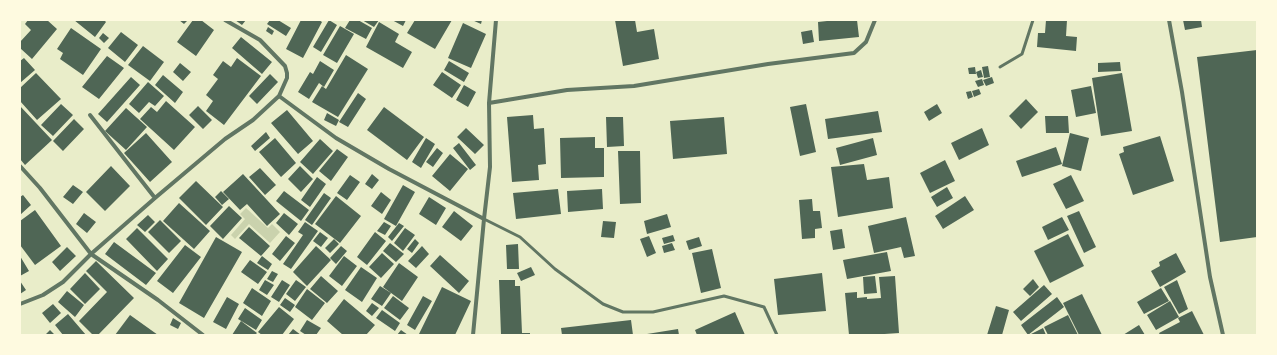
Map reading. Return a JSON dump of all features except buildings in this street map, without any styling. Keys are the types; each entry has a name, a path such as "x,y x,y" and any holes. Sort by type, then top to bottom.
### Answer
{"street":[{"path":"20,304 29,302 43,295 63,282 91,254 155,198 224,139 253,120 279,96 287,78 285,66 260,40 225,20"},
{"path":"473,335 490,167 489,103 496,20"},
{"path":"489,103 566,90 634,86 768,64 854,53 866,42 875,20"},
{"path":"1169,20 1182,92 1210,277 1223,335"},
{"path":"279,96 336,138 389,169 484,219"},
{"path":"90,115 155,198"},
{"path":"20,166 40,188 91,254 158,300 203,335"}],"lane":[{"path":"1000,67 1022,54 1033,20"},
{"path":"484,219 520,237 554,269 604,304 623,312 653,312 724,296 764,307 777,335"}],"green space":[{"path":"246,208 268,228 272,224 280,232 270,243 249,224 235,239 231,235 245,219 240,214"}]}
